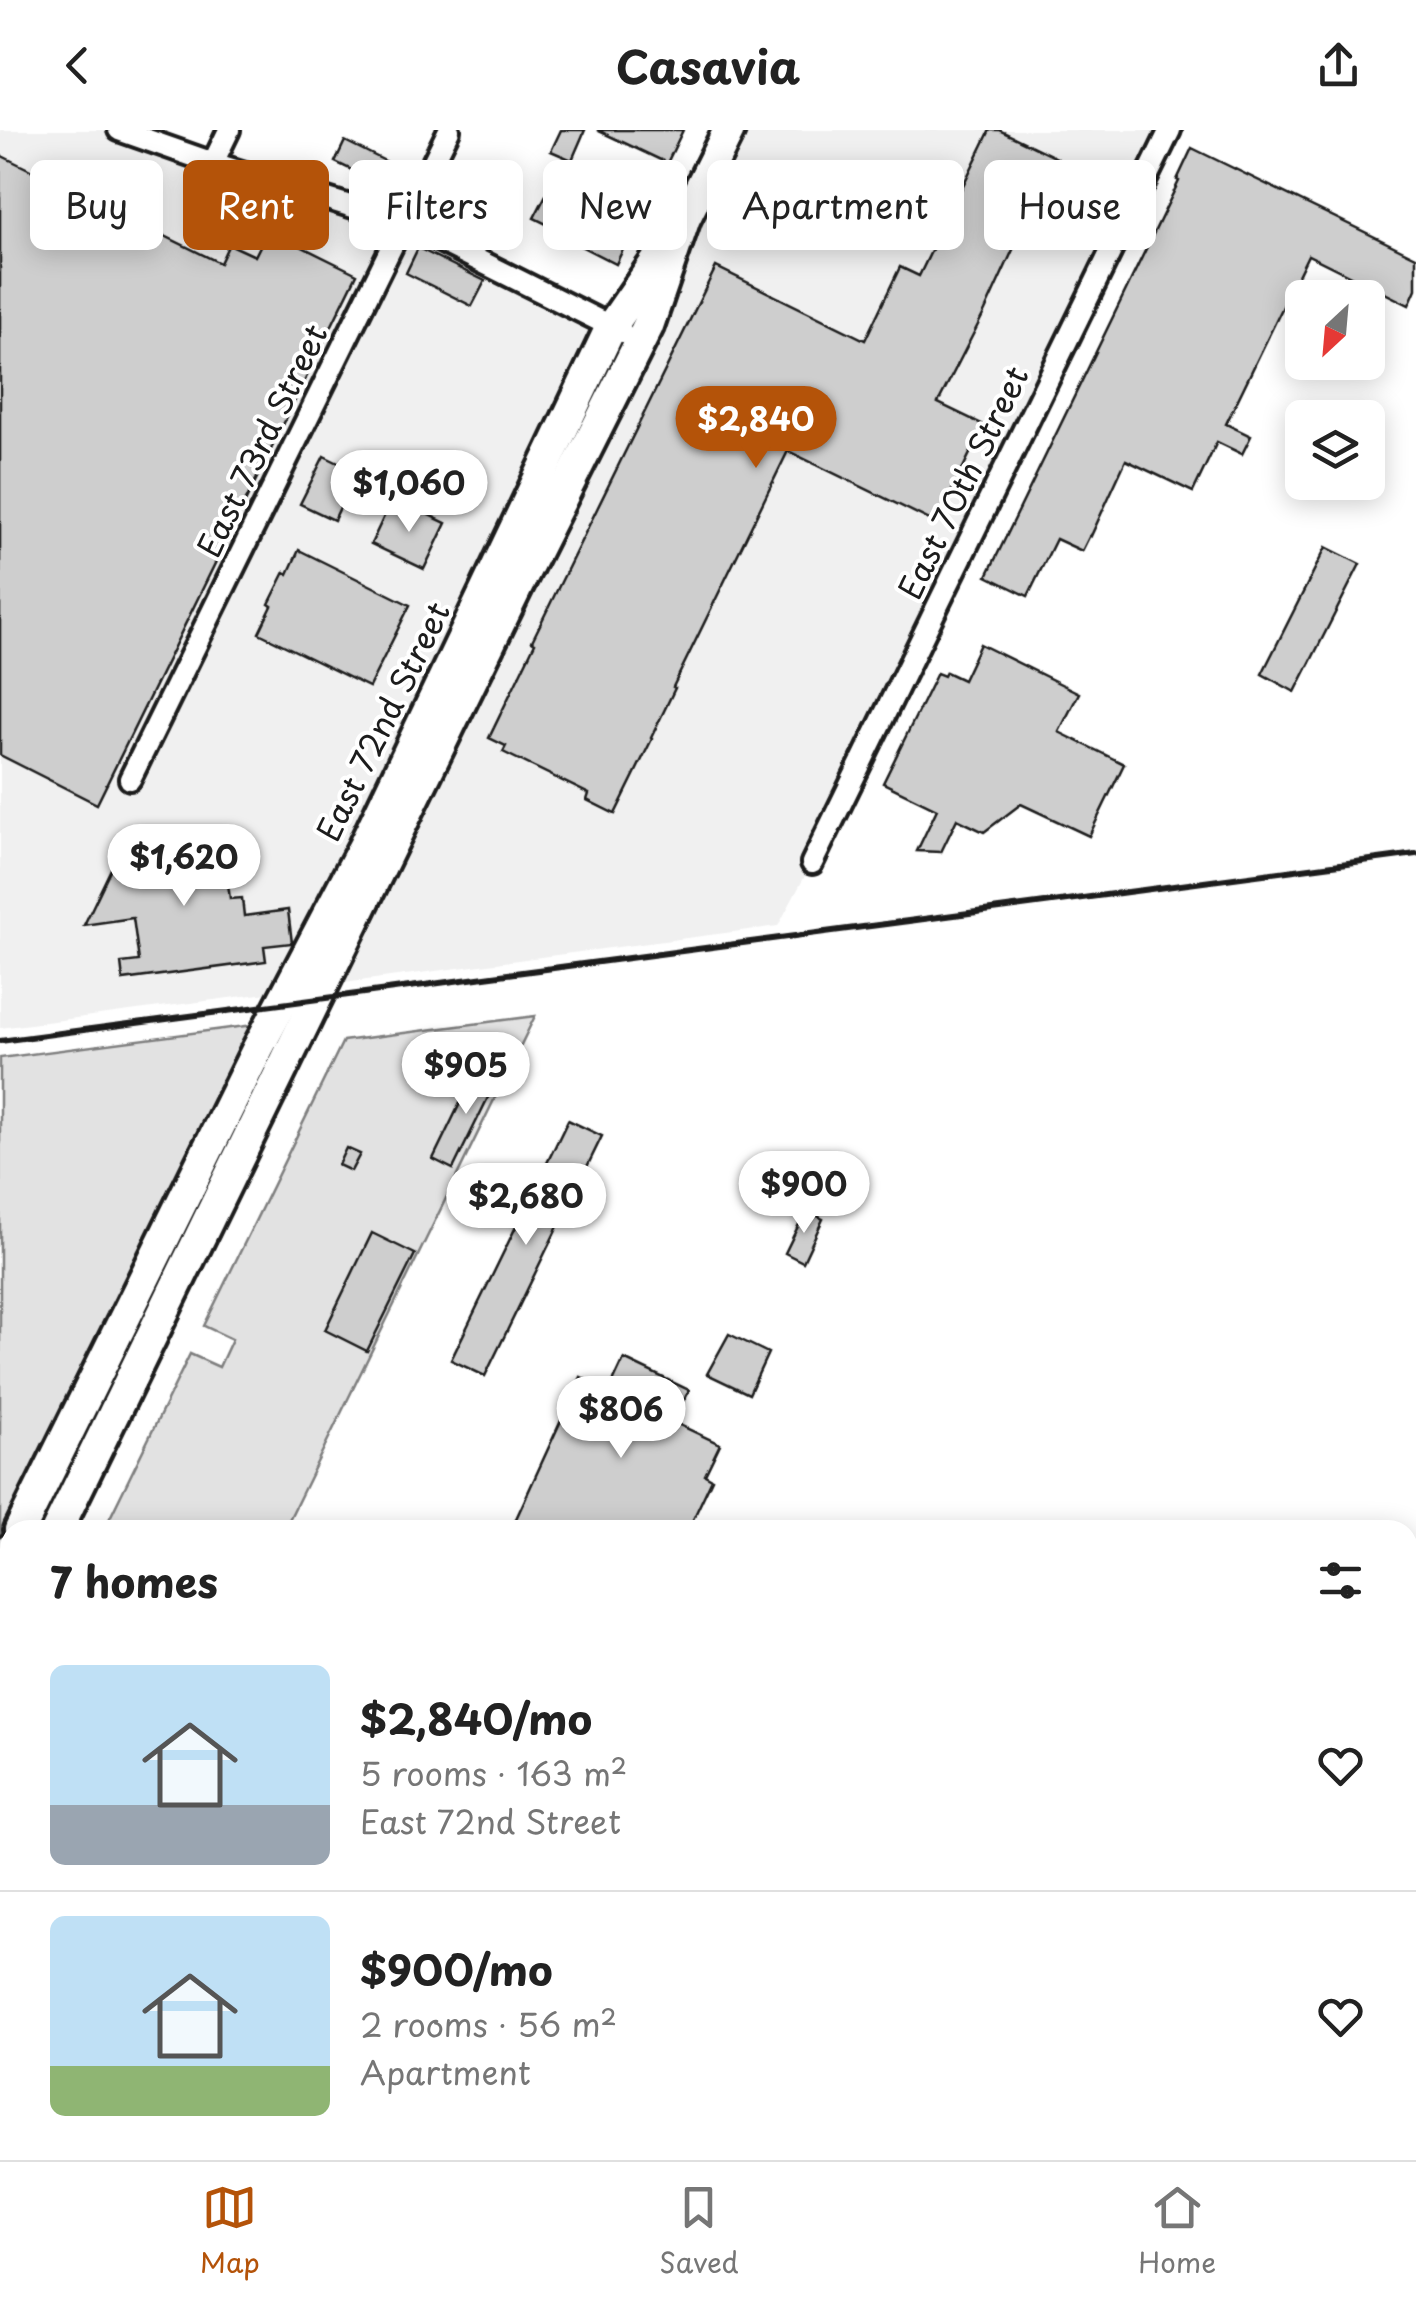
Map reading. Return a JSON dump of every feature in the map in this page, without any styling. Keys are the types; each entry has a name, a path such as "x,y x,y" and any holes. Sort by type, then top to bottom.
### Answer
{"main road":[{"name":"East 72nd Street","path":"687,214 729,130"},
{"name":"East 72nd Street","path":"25,1520 258,1048 357,860 611,326 663,250"},
{"name":"East 72nd Street","path":"62,1520 518,584 641,342 674,250"}],"street":[{"path":"119,130 204,160"},
{"path":"214,160 229,130"},
{"name":"East 73rd Street","path":"434,160 449,130"},
{"name":"East 70th Street","path":"812,862 1170,130"},
{"name":"East 73rd Street","path":"130,779 391,250"},
{"path":"458,250 641,342"}],"shaded area":[{"path":"0,130 119,130 211,160 183,160 183,250 329,250 329,199 349,205 349,250 458,250 640,341 678,250 687,250 687,230 707,182 707,250 964,250 964,160 716,160 729,130 1170,130 1155,160 984,160 984,250 1111,250 778,926 0,1028"},
{"path":"535,1016 289,1520 109,1520 190,1354 219,1367 232,1339 204,1326 343,1041"},
{"path":"261,1024 19,1520 0,1520 0,1058"}],"building":[{"path":"561,130 585,130 572,160 551,151"},
{"path":"597,130 683,130 668,160 661,160"},
{"path":"990,130 999,130 1057,158 984,160 984,250 1013,250 938,403 984,425 936,523 788,451 615,814 587,800 589,794 503,752 506,746 489,738 535,643 532,641 716,267 865,340 900,267 919,276 932,250 964,250 964,183"},
{"path":"345,141 383,160 349,160 349,169 335,162"},
{"path":"1192,148 1416,257 1416,289 1409,305 1385,293 1385,280 1358,280 1308,255 1296,280 1285,280 1285,302 1226,424 1251,436 1242,454 1217,442 1193,492 1126,460 1082,551 1056,539 1028,596 987,576 1145,250 1156,250 1156,228"},
{"path":"0,155 30,170 30,250 163,250 163,235 183,245 183,250 194,250 220,263 226,250 242,250 255,256 258,250 308,250 357,274 97,804 0,755"},
{"path":"543,201 543,222 534,218"},
{"path":"417,250 422,250 485,281 472,306 406,273"},
{"path":"588,250 623,250 616,264"},
{"path":"324,456 357,472 334,520 300,504"},
{"path":"406,504 446,523 424,569 371,544 388,508 399,513"},
{"path":"1326,547 1360,564 1295,692 1262,674"},
{"path":"299,550 410,605 369,687 259,633 272,606 269,604"},
{"path":"980,644 1079,693 1059,732 1124,764 1089,836 1021,804 984,832 957,819 941,852 917,851 937,809 883,783 937,673 944,676 946,672 963,680"},
{"path":"221,832 230,899 242,898 244,916 288,910 292,943 264,946 266,961 123,980 121,963 139,961 133,918 84,925 123,844"},
{"path":"484,1063 501,1071 453,1169 433,1159"},
{"path":"568,1120 602,1136 485,1376 451,1360"},
{"path":"346,1148 360,1154 351,1171 338,1165"},
{"path":"806,1210 823,1219 803,1262 785,1253"},
{"path":"372,1233 415,1254 367,1351 325,1330"},
{"path":"729,1334 768,1353 749,1394 707,1374"},
{"path":"624,1359 689,1390 673,1422 720,1444 705,1475 712,1479 693,1520 515,1520 581,1377 609,1391"}],"railway":[{"path":"0,1041 1416,854"}]}
